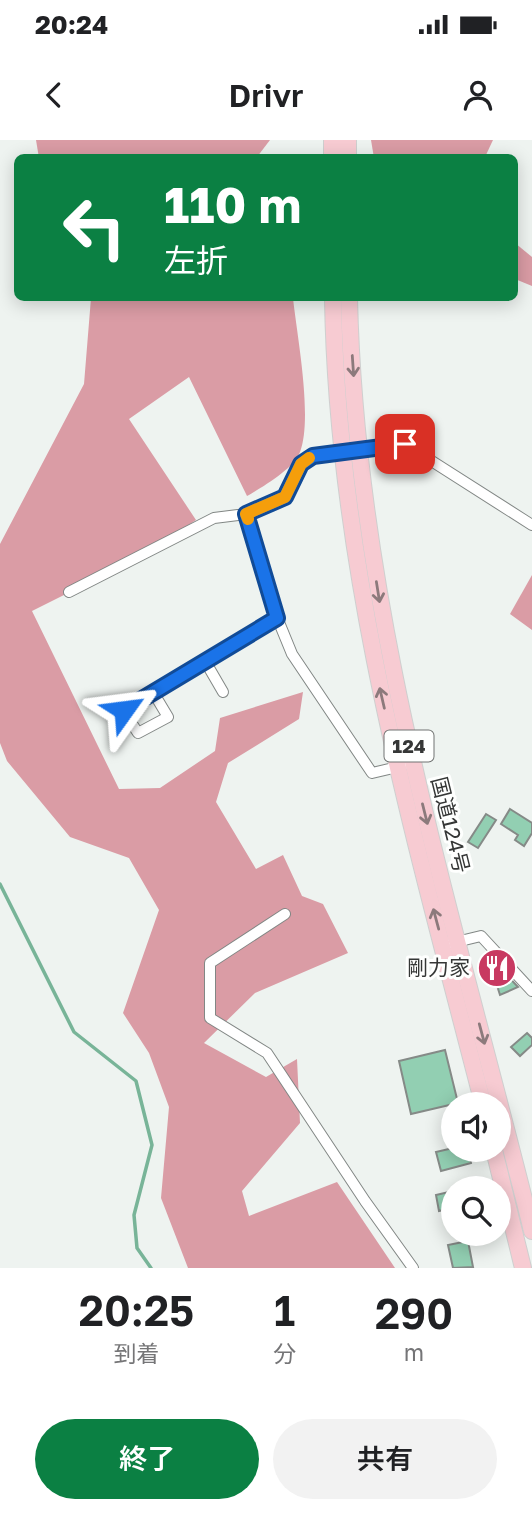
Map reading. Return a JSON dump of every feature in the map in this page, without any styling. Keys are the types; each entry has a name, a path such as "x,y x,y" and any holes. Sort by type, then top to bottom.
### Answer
{"highway":[{"name":"国道124号","path":"333,301 341,422 351,512 379,682 405,765 450,944 532,1231"},
{"name":"国道124号","path":"349,301 356,423 366,511 405,765"},
{"name":"国道124号","path":"450,944 480,1092"},
{"path":"497,1162 523,1268"}],"street":[{"path":"69,592 214,518 246,514 285,497 301,464 313,456 405,444 532,524"},
{"path":"246,514 277,618 292,654 372,773 405,765"},
{"path":"153,692 168,716 138,733 124,710 153,692 277,618"},
{"path":"205,661 223,692"},
{"path":"285,914 210,963 210,1018 267,1053 413,1268"},
{"path":"450,944 481,936 532,990"}],"shaded area":[{"path":"36,140 270,140 259,154 38,154"},
{"path":"371,140 493,140 486,154 373,154"},
{"path":"518,245 532,257 532,286 518,280"},
{"path":"91,301 293,301 303,376 305,419 300,452 292,464 247,496 189,377 129,419 196,520 144,555 32,611 119,789 160,788 215,751 220,718 303,692 299,719 228,763 216,802 256,869 283,855 302,896 323,904 348,953 255,993 204,1043 266,1077 297,1059 300,1123 242,1191 249,1216 337,1182 395,1268 188,1268 161,1198 169,1107 149,1053 123,1013 159,910 129,858 70,837 7,761 0,743 0,544 84,384"},
{"path":"532,575 532,630 510,614"}],"building":[{"path":"510,809 532,823 532,833 524,846 515,840 518,835 501,824"},
{"path":"486,814 496,820 478,848 468,842"},
{"name":"剛力家","path":"487,954 518,987 500,995"},
{"path":"527,1033 532,1038 532,1045 520,1056 511,1047"},
{"path":"445,1050 455,1092 441,1092 441,1107 411,1114 399,1061"},
{"path":"441,1151 441,1162 471,1163 441,1171 436,1152"},
{"path":"441,1194 441,1211 439,1211 436,1195"},
{"path":"448,1246 469,1246 473,1267 453,1268"}],"waterway":[{"path":"0,884 74,1032 136,1081 152,1145 134,1215 137,1248 151,1268"}],"slow traffic":[{"path":"248,519 246,514 285,497 301,464 309,458"}],"place":[{"name":"剛力家","path":"497,968"}],"route":[{"path":"124,710 277,618 246,514 285,497 301,464 313,456 405,444"}]}
